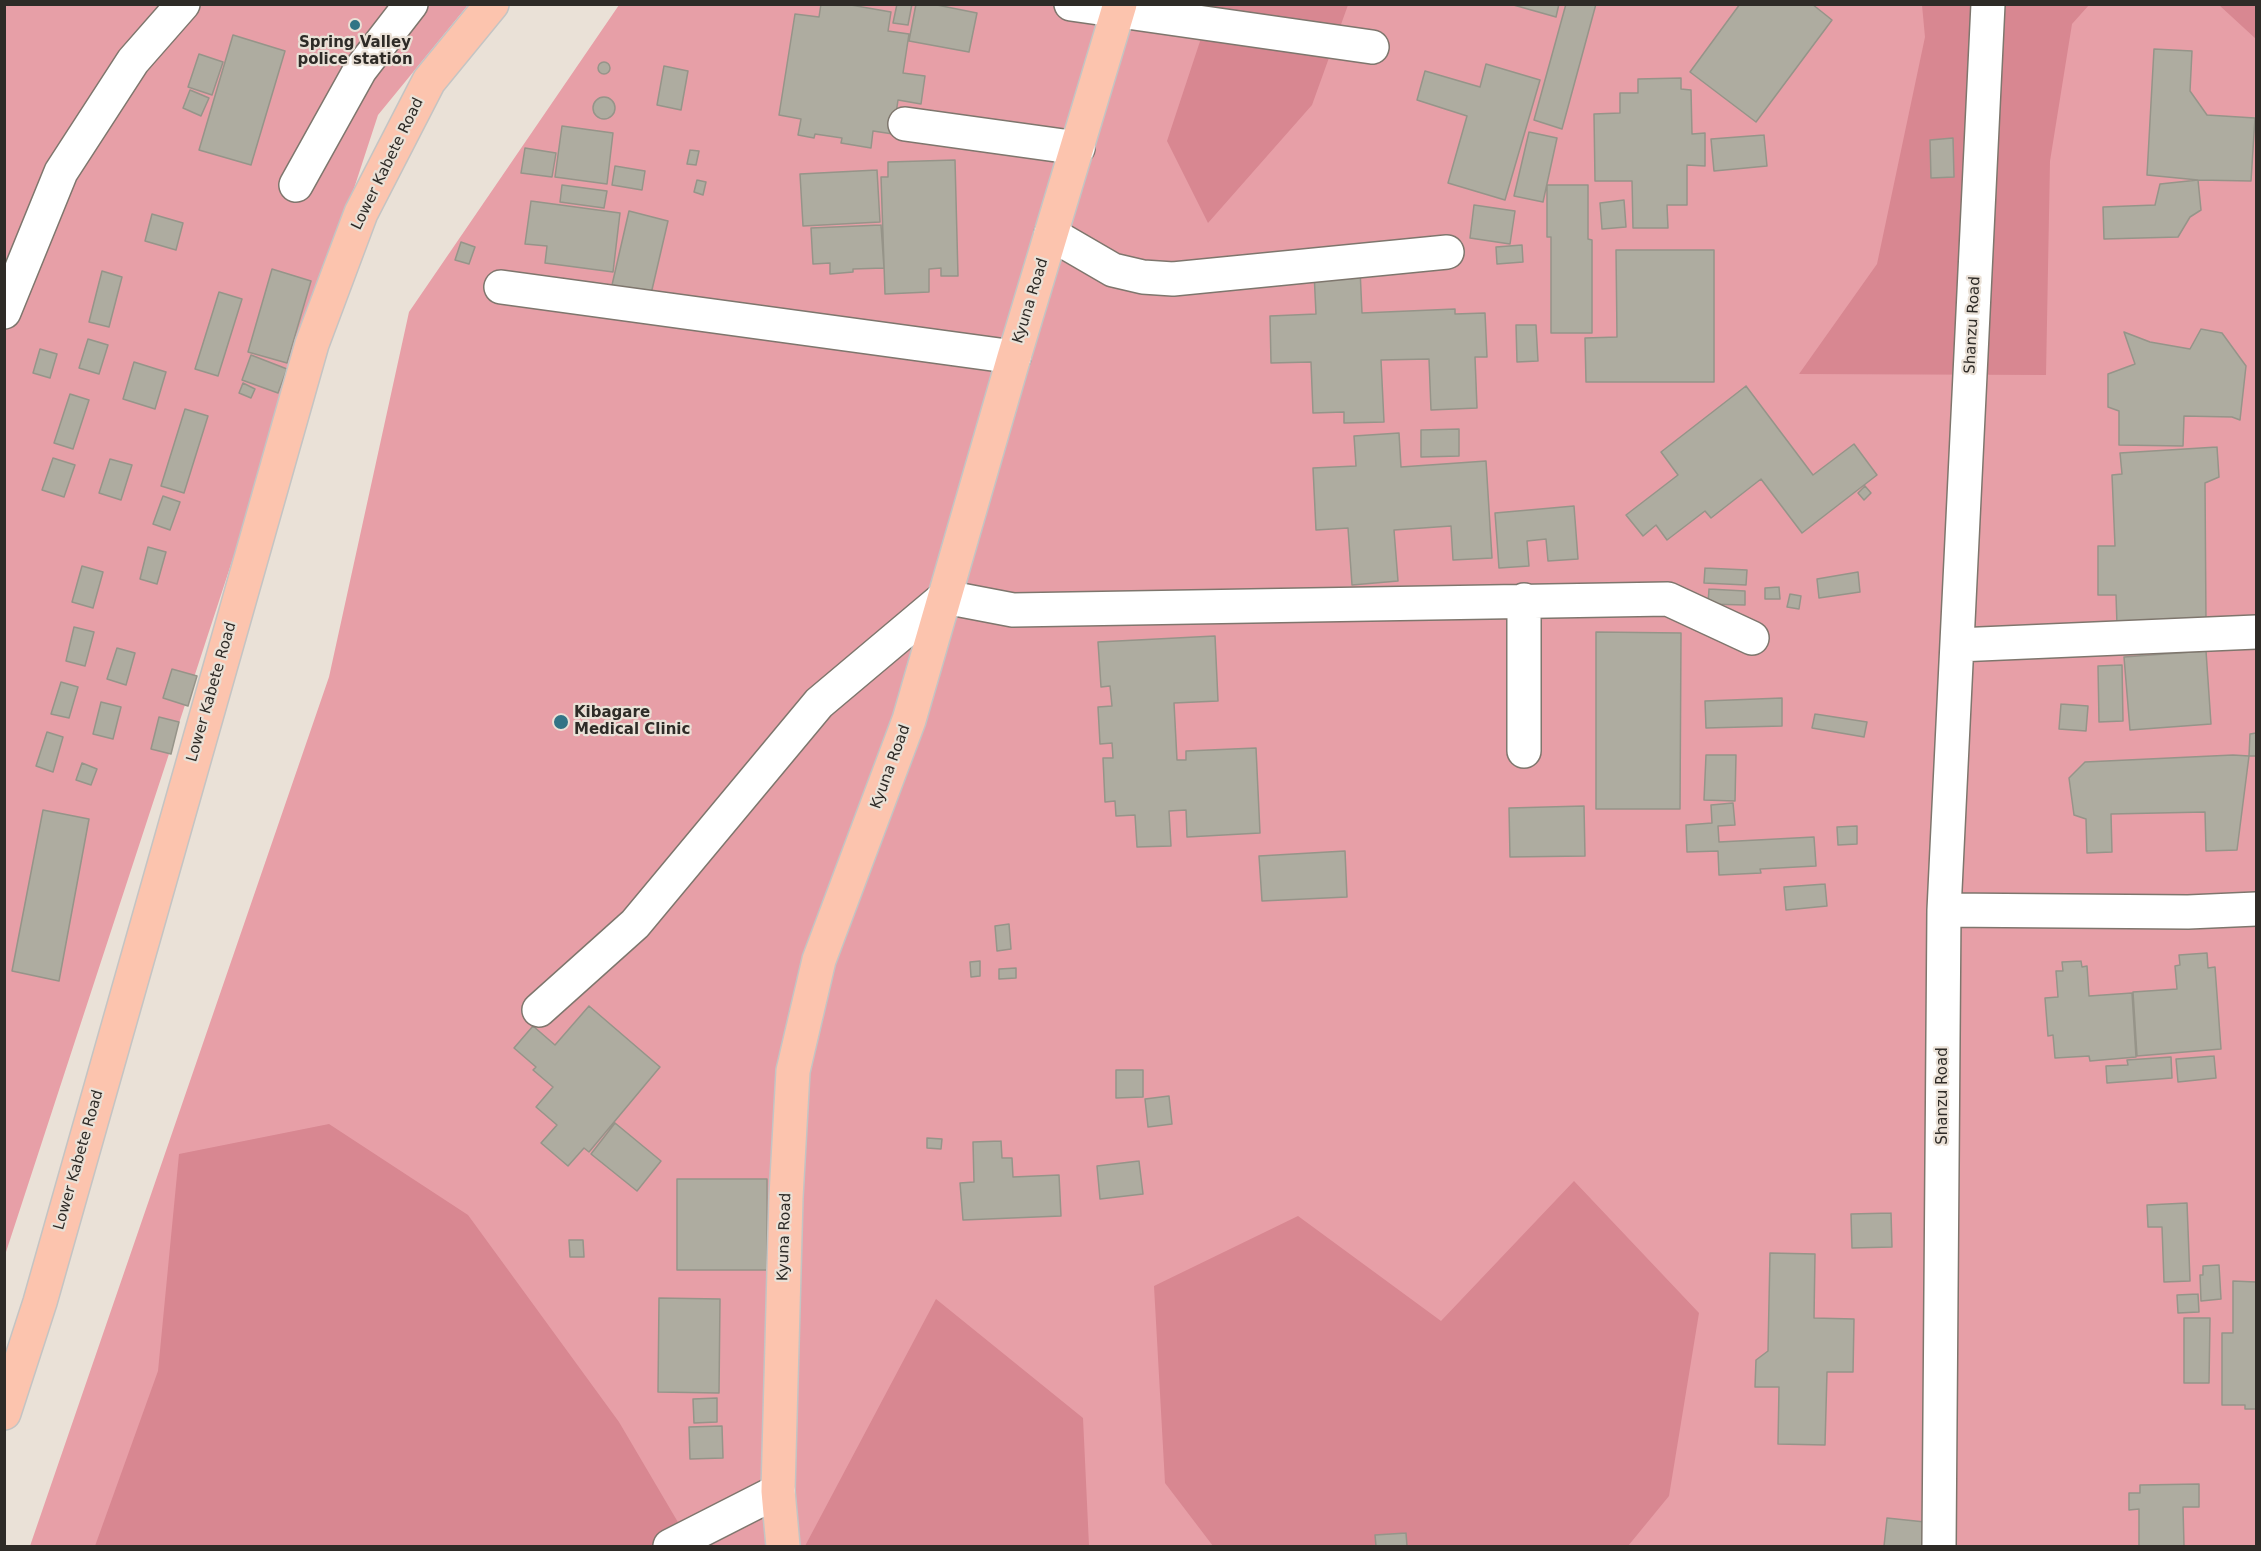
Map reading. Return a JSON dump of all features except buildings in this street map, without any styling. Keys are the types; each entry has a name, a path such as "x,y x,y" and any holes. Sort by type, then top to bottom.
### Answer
{"main road":[{"name":"Lower Kabete Road","path":"4,1413 40,1302 312,344 361,213 429,81 492,4"},
{"name":"Kyuna Road","path":"783,1546 778,1491 786,1197 793,1071 819,960 909,720 1014,357 1119,8"}],"street":[{"path":"4,312 62,172 133,62 183,4"},
{"path":"296,185 360,70 411,4"},
{"path":"1071,4 1119,8 1372,47"},
{"name":"Shanzu Road","path":"1940,1546 1944,910 1988,4"},
{"path":"905,124 1078,148"},
{"path":"1051,234 1113,270 1143,277 1173,279 1448,252"},
{"path":"501,287 1014,357"},
{"path":"539,1010 635,924 819,703 945,597 1013,610 1668,599 1752,638"},
{"path":"1524,600 1524,751"},
{"path":"1957,645 2256,632"},
{"path":"1944,910 2188,912 2256,909"},
{"path":"670,1546 778,1491"}],"shaded area":[{"path":"5,5 468,5 378,115 5,1255"},
{"path":"619,5 2256,5 2256,1546 30,1546 329,677 409,312"},
{"path":"1212,5 1348,5 1312,105 1208,223 1167,141"},
{"path":"1922,5 2089,5 2072,24 2050,161 2046,375 1799,374 1877,264 1925,37"},
{"path":"2219,5 2256,5 2256,39"},
{"path":"329,1124 468,1215 619,1422 692,1546 95,1546 158,1371 179,1154"},
{"path":"1574,1181 1699,1313 1669,1496 1628,1546 1213,1546 1165,1483 1154,1286 1298,1216 1441,1321"},
{"path":"936,1299 1083,1418 1089,1546 805,1546"}],"place":[{"name":"Spring Valley police station","path":"355,25"},
{"name":"Kibagare Medical Clinic","path":"561,722"}]}
